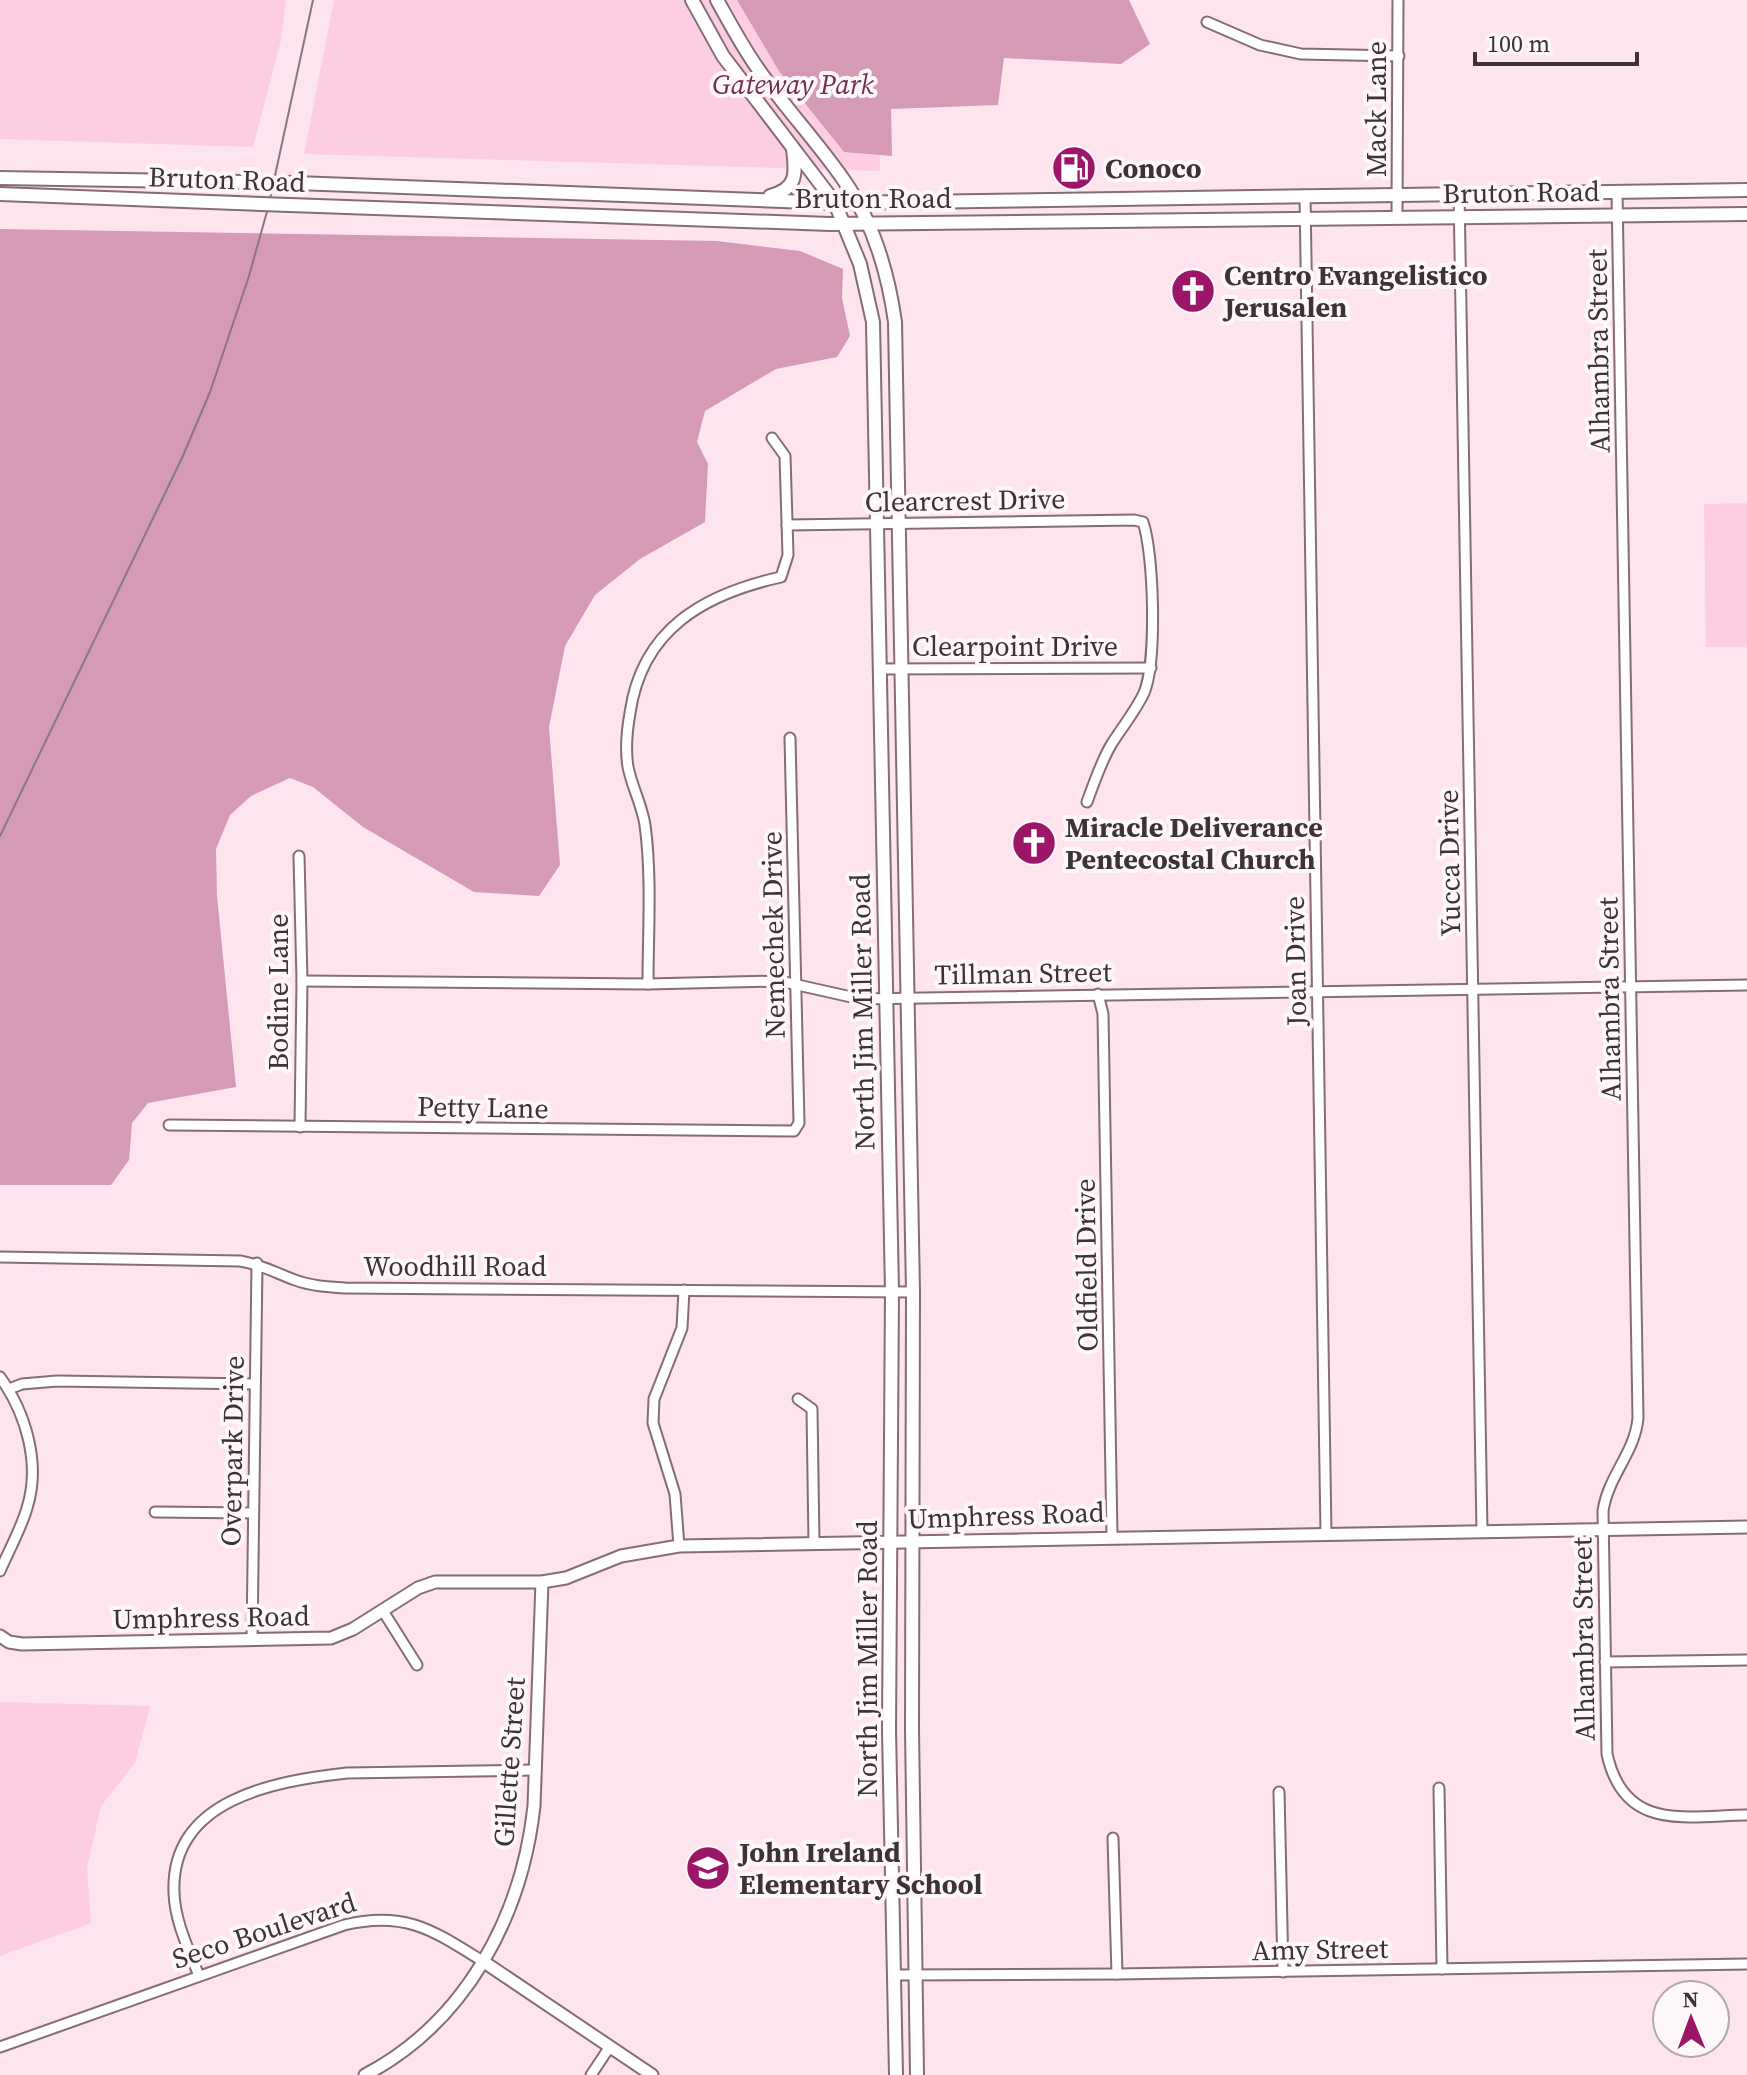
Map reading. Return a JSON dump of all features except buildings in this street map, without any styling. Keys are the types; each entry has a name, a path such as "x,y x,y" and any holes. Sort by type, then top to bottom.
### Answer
{"main road":[{"name":"North Jim Miller Road","path":"692,0 723,56 835,203 845,223 871,304 875,370 892,1292 889,1730 896,2075"},
{"name":"North Jim Miller Road","path":"717,0 748,54 844,180 867,223 885,270 892,302 896,370 913,1292 912,1729 917,2075"},
{"path":"753,199 786,190 795,174 793,149"},
{"name":"Bruton Road","path":"0,178 296,183 835,203 1747,190"},
{"path":"1709,214 1710,191"},
{"name":"Bruton Road","path":"0,194 733,222 1747,214"},
{"path":"1130,198 1130,220"},
{"path":"875,370 896,370"},
{"path":"889,1730 912,1729"}],"street":[{"name":"Mack Lane","path":"1397,217 1398,0"},
{"path":"1207,22 1260,45 1301,54 1399,56"},
{"name":"Alhambra Street","path":"1617,192 1638,1418 1629,1452 1609,1484 1605,1497 1607,1754 1612,1775 1636,1806 1653,1813 1678,1816 1747,1815"},
{"name":"Yucca Drive","path":"1459,193 1482,1531"},
{"name":"Joan Drive","path":"1305,195 1326,1534"},
{"path":"648,984 647,849 640,800 628,767 626,734 632,698 645,662 666,631 698,607 751,584 781,577 788,555 785,456 772,438"},
{"name":"Clearcrest Drive","path":"787,525 1143,522 1149,556 1151,668"},
{"path":"1087,802 1110,746 1134,714 1146,689 1151,668"},
{"name":"Clearpoint Drive","path":"879,669 1151,668"},
{"name":"Nemechek Drive","path":"790,738 799,1123 795,1129"},
{"name":"Bodine Lane","path":"299,856 302,981 300,1127"},
{"name":"Tillman Street","path":"302,981 648,984 780,981 850,998 1747,985"},
{"name":"Oldfield Drive","path":"1098,994 1103,1014 1112,1536"},
{"name":"Petty Lane","path":"169,1125 768,1133 795,1129"},
{"name":"Woodhill Road","path":"0,1257 240,1261 257,1263 296,1281 318,1286 913,1292"},
{"name":"Overpark Drive","path":"252,1640 257,1263"},
{"path":"679,1546 675,1494 653,1423 654,1399 682,1328 684,1290"},
{"path":"0,1377 9,1389 28,1435 32,1485 27,1508 0,1571"},
{"path":"9,1389 48,1381 254,1384"},
{"path":"798,1399 812,1409 814,1543"},
{"path":"155,1512 253,1513"},
{"name":"Umphress Road","path":"0,1636 9,1642 22,1644 331,1638 353,1629 418,1588 435,1582 542,1582 566,1578 621,1556 679,1546 1747,1527"},
{"name":"Gillette Street","path":"365,2075 425,2033 484,1962 506,1920 531,1835 542,1582"},
{"path":"383,1611 417,1665"},
{"path":"1605,1662 1747,1660"},
{"path":"199,1976 177,1916 174,1873 181,1850 195,1827 220,1806 233,1799 319,1776 536,1770"},
{"path":"1439,1788 1442,1969"},
{"path":"1279,1792 1283,1972"},
{"path":"1113,1838 1117,1974"},
{"name":"Seco Boulevard","path":"0,2047 344,1925 383,1918 441,1934 652,2075"},
{"name":"Amy Street","path":"895,1975 1747,1964"},
{"path":"591,2075 609,2048"}],"green space":[{"path":"0,0 286,0 281,40 253,147 0,139"},
{"name":"Gateway Park","path":"334,0 878,0 880,171 304,154"},
{"path":"737,0 1129,0 1150,44 1121,64 1004,58 998,105 891,109 892,156 844,152 779,71"},
{"path":"0,229 717,241 800,251 843,269 842,298 850,336 837,357 776,369 705,411 697,442 708,464 705,522 640,559 595,595 565,646 549,727 560,865 539,896 474,892 363,827 313,787 290,778 251,796 230,815 216,849 217,896 236,1087 148,1103 132,1123 129,1160 111,1185 0,1185"},
{"path":"1747,503 1747,647 1706,647 1704,504"},
{"path":"0,1702 150,1706 135,1763 101,1806 87,1868 91,1923 0,1956"}],"tram line":[{"path":"0,836 182,458 210,392 268,208 313,0"}],"place":[{"name":"Conoco","path":"1074,168"},
{"name":"Centro Evangelistico Jerusalen","path":"1193,291"},
{"name":"Miracle Deliverance Pentecostal Church","path":"1034,843"},
{"name":"John Ireland Elementary School","path":"708,1868"}]}
